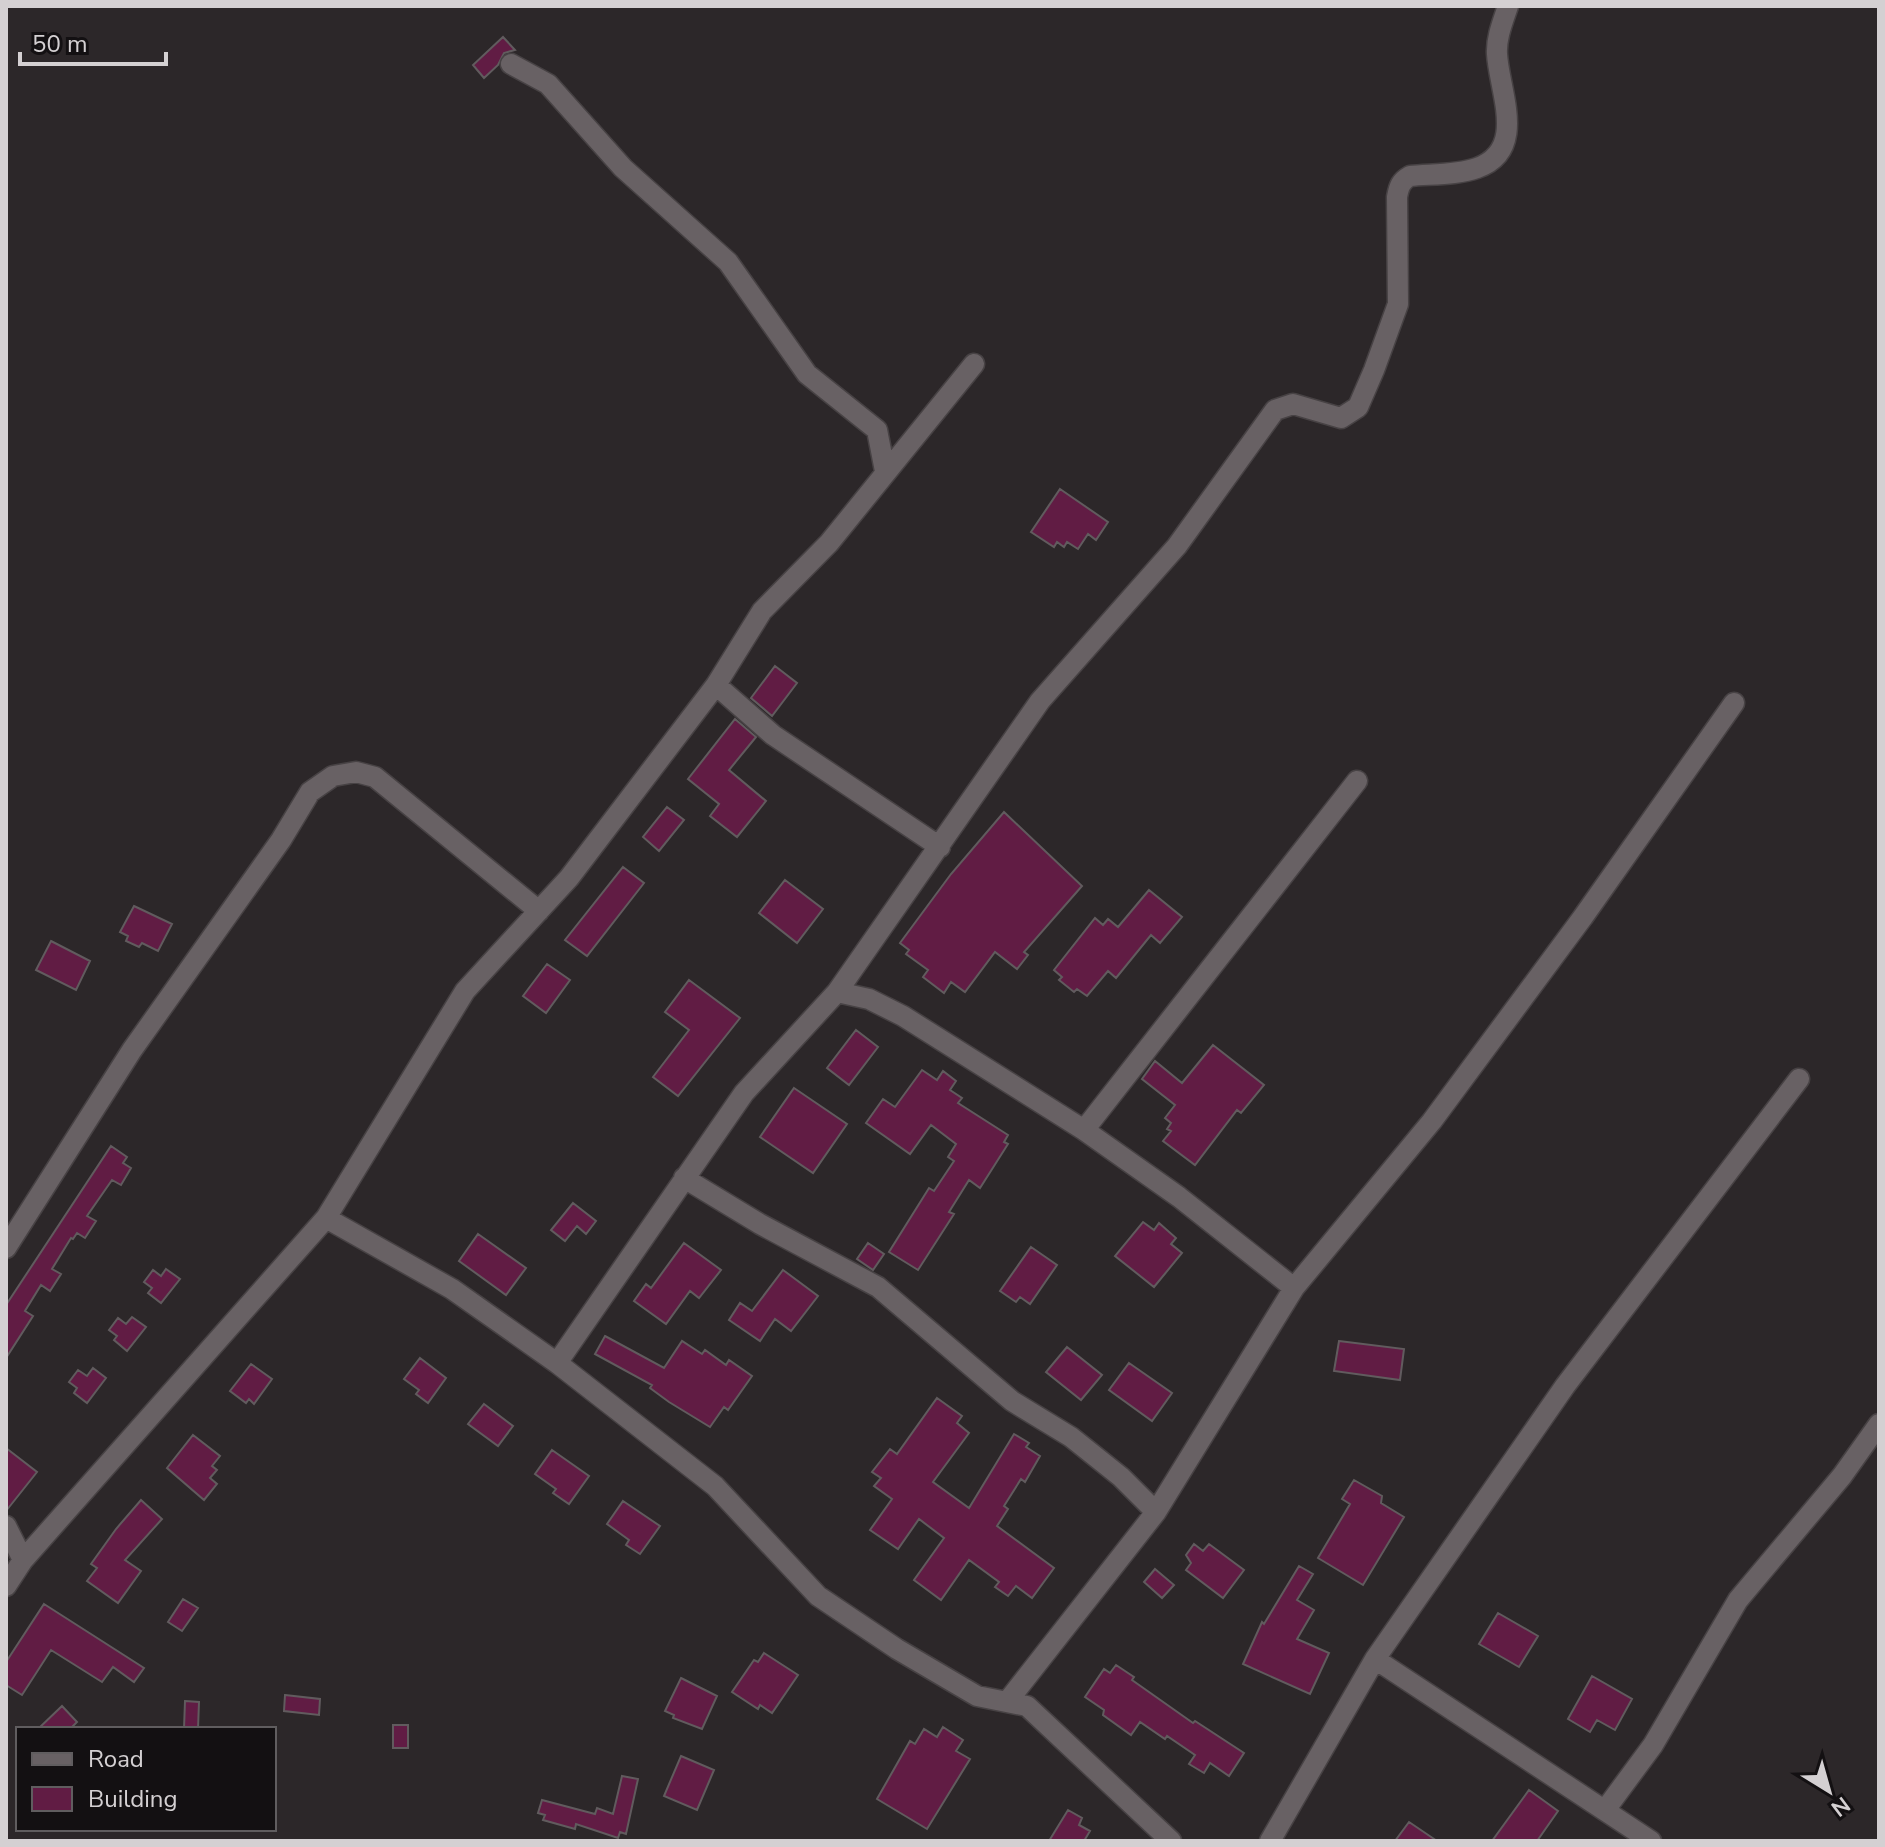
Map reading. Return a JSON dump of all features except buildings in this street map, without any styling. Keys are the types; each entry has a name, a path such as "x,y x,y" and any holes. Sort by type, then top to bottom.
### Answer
{"street":[{"path":"557,1363 744,1093 837,992 1040,701 1177,546 1275,410 1293,404 1341,418 1358,407 1398,304 1399,186 1410,176 1476,169 1499,153 1506,138 1509,116 1496,51 1508,6"},
{"path":"511,64 548,84 623,168 728,262 807,374 877,430 885,471"},
{"path":"6,1586 23,1560 326,1218 465,991 578,866 716,685 762,611 829,543 974,364"},
{"path":"716,685 773,735 940,847"},
{"path":"1007,1702 1156,1512 1294,1288 1432,1121 1583,917 1734,703"},
{"path":"6,1248 132,1050 281,840 310,792 333,776 356,772 375,777 539,911"},
{"path":"1084,1130 1357,781"},
{"path":"837,992 869,999 903,1016 1084,1130 1179,1197 1294,1288"},
{"path":"1270,1841 1375,1659 1565,1386 1799,1079"},
{"path":"684,1178 760,1224 878,1287 1012,1401 1071,1437 1121,1477 1156,1512"},
{"path":"326,1218 452,1289 557,1363 715,1486 818,1596 897,1649 977,1696 1027,1706 1171,1841"},
{"path":"1605,1810 1653,1745 1738,1600 1842,1476 1879,1424"},
{"path":"6,1526 23,1560"},
{"path":"1375,1659 1651,1841"}]}
